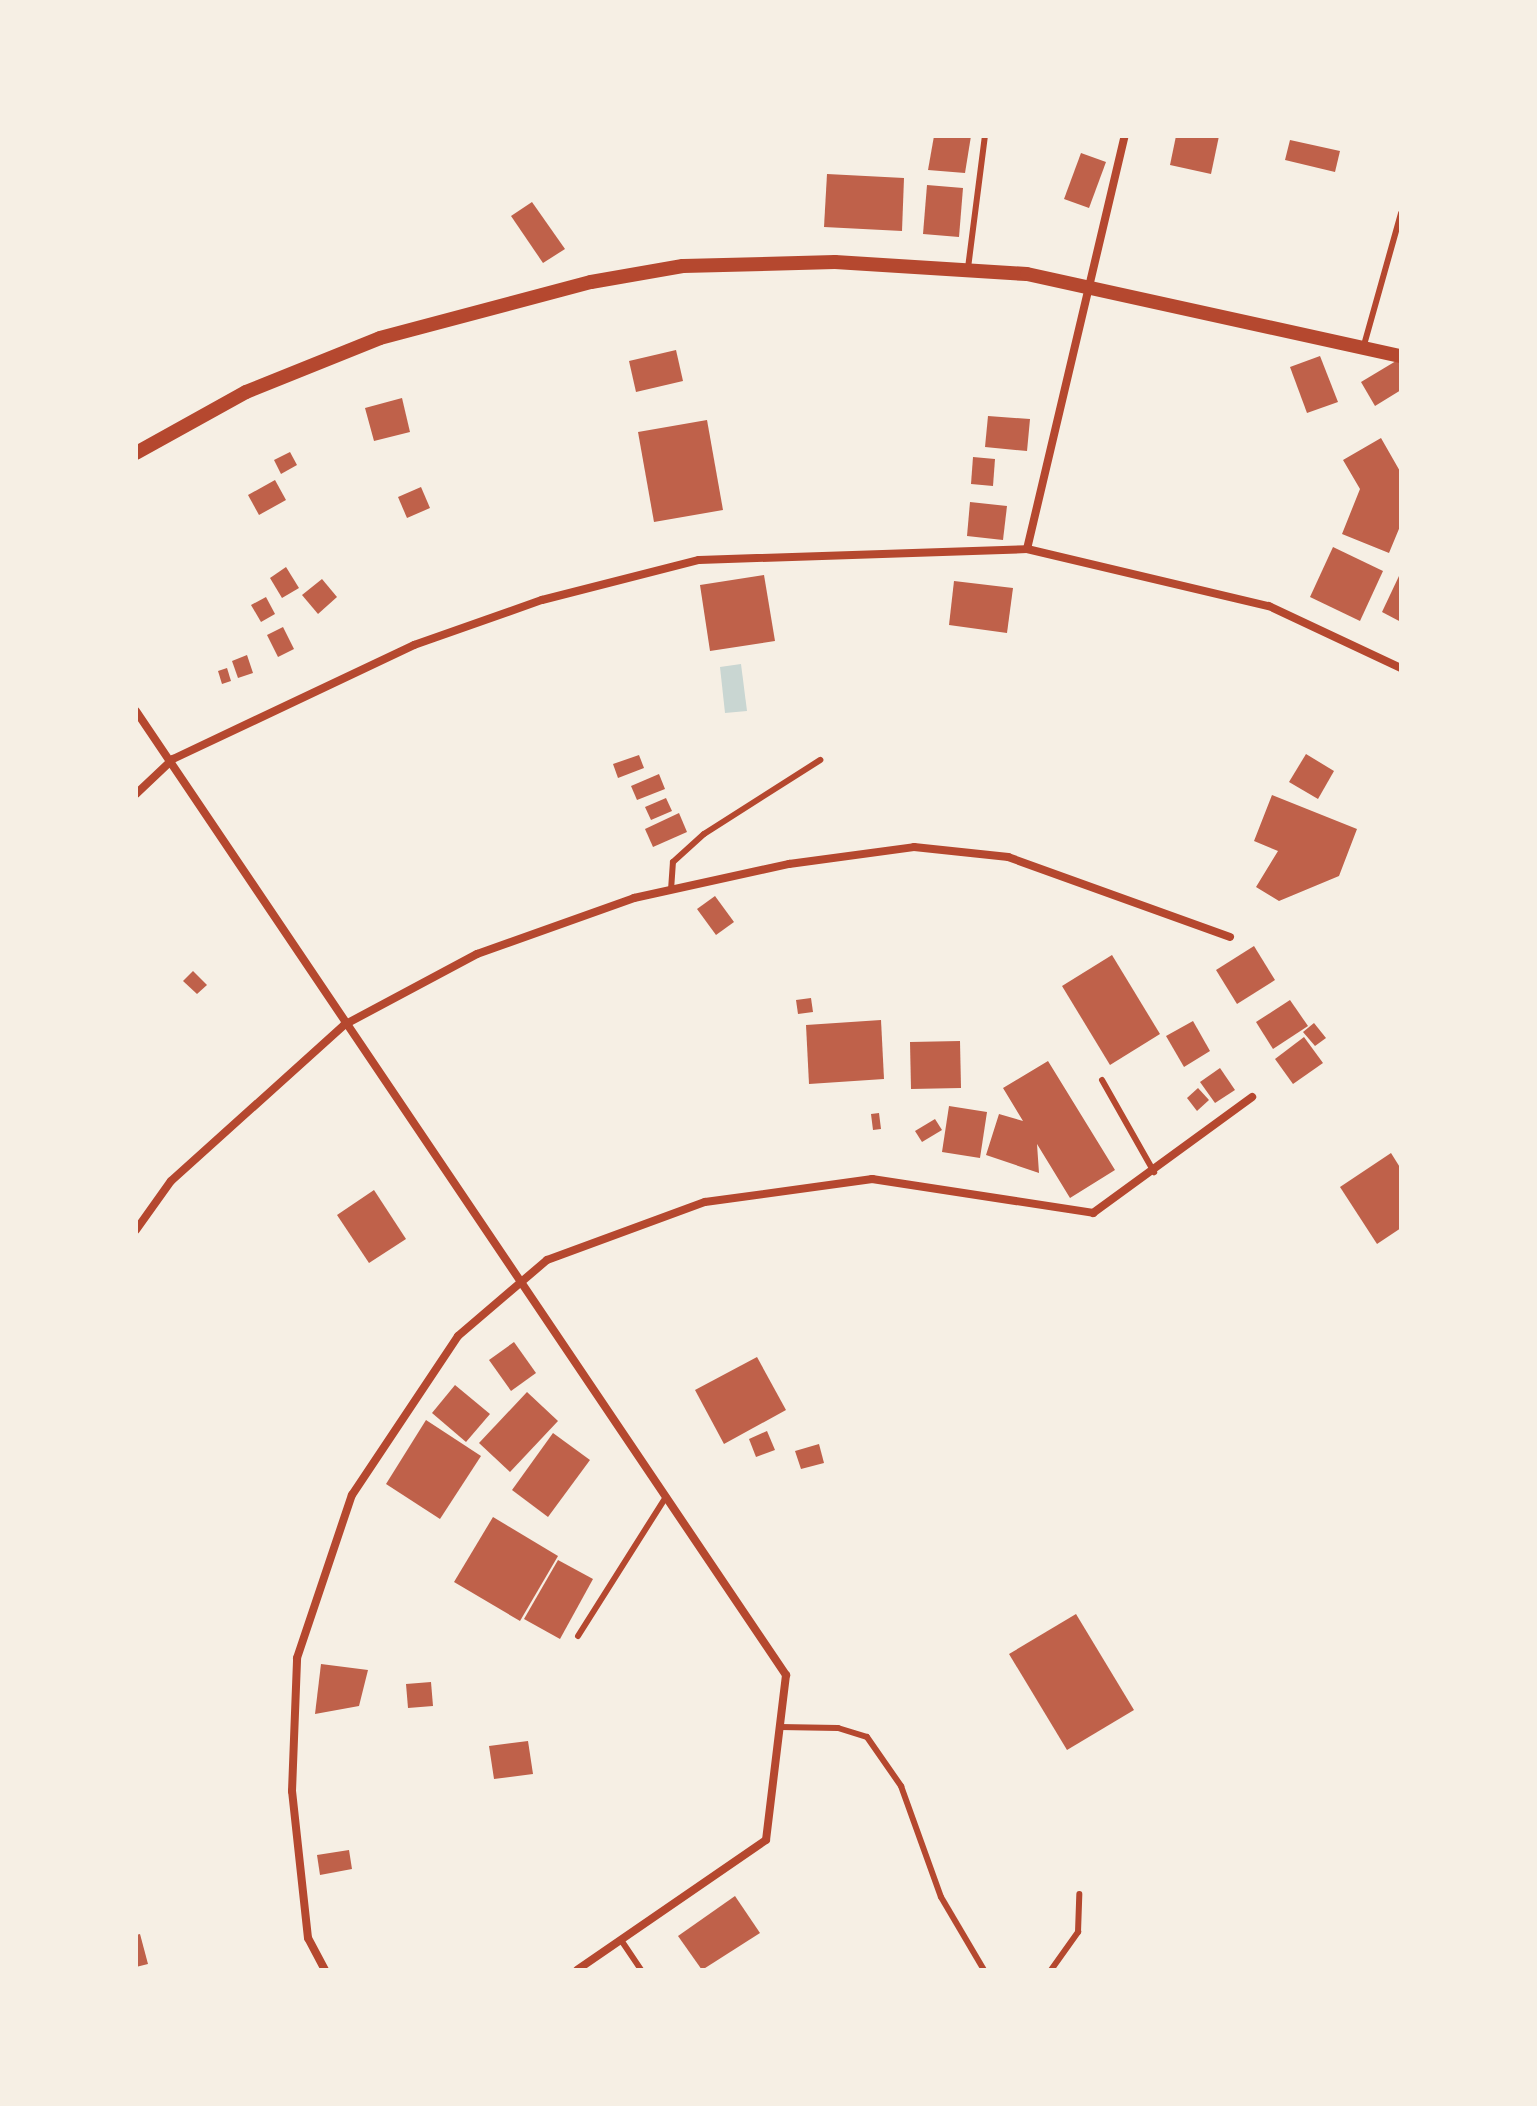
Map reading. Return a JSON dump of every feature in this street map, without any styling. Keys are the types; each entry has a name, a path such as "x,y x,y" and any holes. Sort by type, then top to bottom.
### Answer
{"street":[{"path":"1027,549 1125,136"},
{"path":"136,453 246,392 336,354 591,282 726,263 968,268 1091,283 1401,356"},
{"path":"136,794 173,759 414,645 542,600 699,560 1027,549 1269,606 1401,668"},
{"path":"136,711 173,759 344,1025 521,1279 786,1675 766,1840 577,1970"},
{"path":"136,1230 171,1181 344,1025 477,954 671,890 914,847 1008,857 1230,937"},
{"path":"325,1970 308,1938 292,1791 297,1658 352,1495 458,1336 521,1279 547,1260 705,1202 872,1179 1093,1213 1154,1172 1252,1097"}],"lane":[{"path":"968,268 985,136"},
{"path":"1363,349 1401,213"},
{"path":"671,890 673,862 704,834 820,760"},
{"path":"1102,1080 1154,1172"},
{"path":"578,1636 666,1497"},
{"path":"780,1727 838,1728 867,1737 901,1786 941,1897 984,1970"},
{"path":"1051,1970 1078,1932 1079,1894"},
{"path":"621,1940 641,1970"}],"shaded area":[{"path":"741,664 747,711 725,713 720,667"}],"building":[{"path":"934,136 971,136 965,173 928,170"},
{"path":"1176,136 1219,136 1211,174 1170,165"},
{"path":"1290,140 1340,151 1335,172 1285,160"},
{"path":"1081,153 1106,162 1089,208 1064,199"},
{"path":"827,174 904,178 902,231 824,227"},
{"path":"927,185 963,188 959,237 923,234"},
{"path":"532,202 565,249 543,263 511,216"},
{"path":"676,350 683,381 636,392 629,361"},
{"path":"1320,356 1338,402 1307,413 1290,367"},
{"path":"1401,358 1401,390 1375,406 1361,382"},
{"path":"402,398 410,432 374,441 365,408"},
{"path":"988,416 1030,419 1027,451 985,447"},
{"path":"707,420 723,510 654,522 638,432"},
{"path":"1381,438 1401,473 1401,524 1389,553 1342,534 1360,489 1343,460"},
{"path":"290,452 297,465 281,474 274,460"},
{"path":"973,457 995,459 993,486 971,484"},
{"path":"275,480 286,500 259,515 248,495"},
{"path":"421,487 430,508 407,518 398,497"},
{"path":"970,502 1007,506 1003,540 967,536"},
{"path":"1333,547 1383,571 1360,621 1310,597"},
{"path":"286,567 299,588 282,598 270,578"},
{"path":"764,575 775,641 710,651 700,585"},
{"path":"1401,577 1401,622 1382,612"},
{"path":"322,579 337,597 318,614 302,595"},
{"path":"954,581 1013,588 1007,633 949,625"},
{"path":"266,597 275,614 261,622 251,605"},
{"path":"283,627 294,649 278,657 267,635"},
{"path":"247,655 253,673 238,678 232,661"},
{"path":"227,668 231,681 222,684 218,671"},
{"path":"1306,754 1334,771 1318,799 1289,782"},
{"path":"639,755 644,768 618,778 613,764"},
{"path":"659,774 665,789 637,800 631,786"},
{"path":"1272,795 1357,829 1339,876 1279,901 1256,887 1278,851 1254,841"},
{"path":"666,798 672,811 651,820 645,807"},
{"path":"679,813 687,832 653,847 645,829"},
{"path":"715,896 734,922 716,935 697,909"},
{"path":"1254,946 1275,980 1237,1004 1216,970"},
{"path":"1112,955 1160,1034 1110,1065 1062,986"},
{"path":"193,971 207,985 197,994 183,981"},
{"path":"811,998 813,1012 798,1014 796,1000"},
{"path":"1290,1000 1308,1026 1273,1049 1256,1022"},
{"path":"881,1020 884,1079 809,1084 806,1025"},
{"path":"1193,1021 1210,1051 1184,1067 1166,1036"},
{"path":"1314,1023 1326,1038 1315,1046 1303,1032"},
{"path":"1304,1037 1323,1063 1293,1084 1275,1059"},
{"path":"960,1041 961,1088 911,1089 910,1042"},
{"path":"1048,1061 1115,1170 1070,1198 1037,1144 1039,1173 986,1155 999,1114 1023,1121 1003,1088"},
{"path":"1220,1068 1235,1090 1215,1103 1200,1082"},
{"path":"1198,1088 1209,1100 1197,1111 1187,1098"},
{"path":"949,1106 987,1112 980,1158 942,1152"},
{"path":"879,1113 881,1129 873,1130 871,1114"},
{"path":"935,1119 942,1130 922,1142 915,1131"},
{"path":"1391,1153 1401,1169 1401,1228 1377,1244 1340,1187"},
{"path":"374,1190 406,1239 369,1263 337,1215"},
{"path":"514,1342 536,1373 511,1391 489,1360"},
{"path":"757,1357 786,1410 724,1444 695,1390"},
{"path":"455,1385 490,1414 466,1442 432,1413"},
{"path":"527,1392 558,1421 510,1472 479,1443"},
{"path":"426,1420 481,1456 440,1519 386,1484"},
{"path":"767,1431 775,1450 756,1457 749,1439"},
{"path":"553,1433 590,1460 548,1517 512,1490"},
{"path":"819,1444 824,1463 801,1469 795,1451"},
{"path":"493,1517 558,1556 520,1621 454,1582"},
{"path":"558,1560 593,1579 560,1639 524,1619"},
{"path":"1076,1614 1134,1710 1067,1750 1009,1654"},
{"path":"321,1664 368,1670 359,1706 315,1714"},
{"path":"431,1682 433,1706 408,1708 406,1684"},
{"path":"528,1741 533,1774 494,1779 489,1746"},
{"path":"349,1850 352,1869 320,1875 317,1855"},
{"path":"735,1896 760,1933 702,1970 678,1936"},
{"path":"140,1934 148,1964 136,1967 136,1935"}]}
